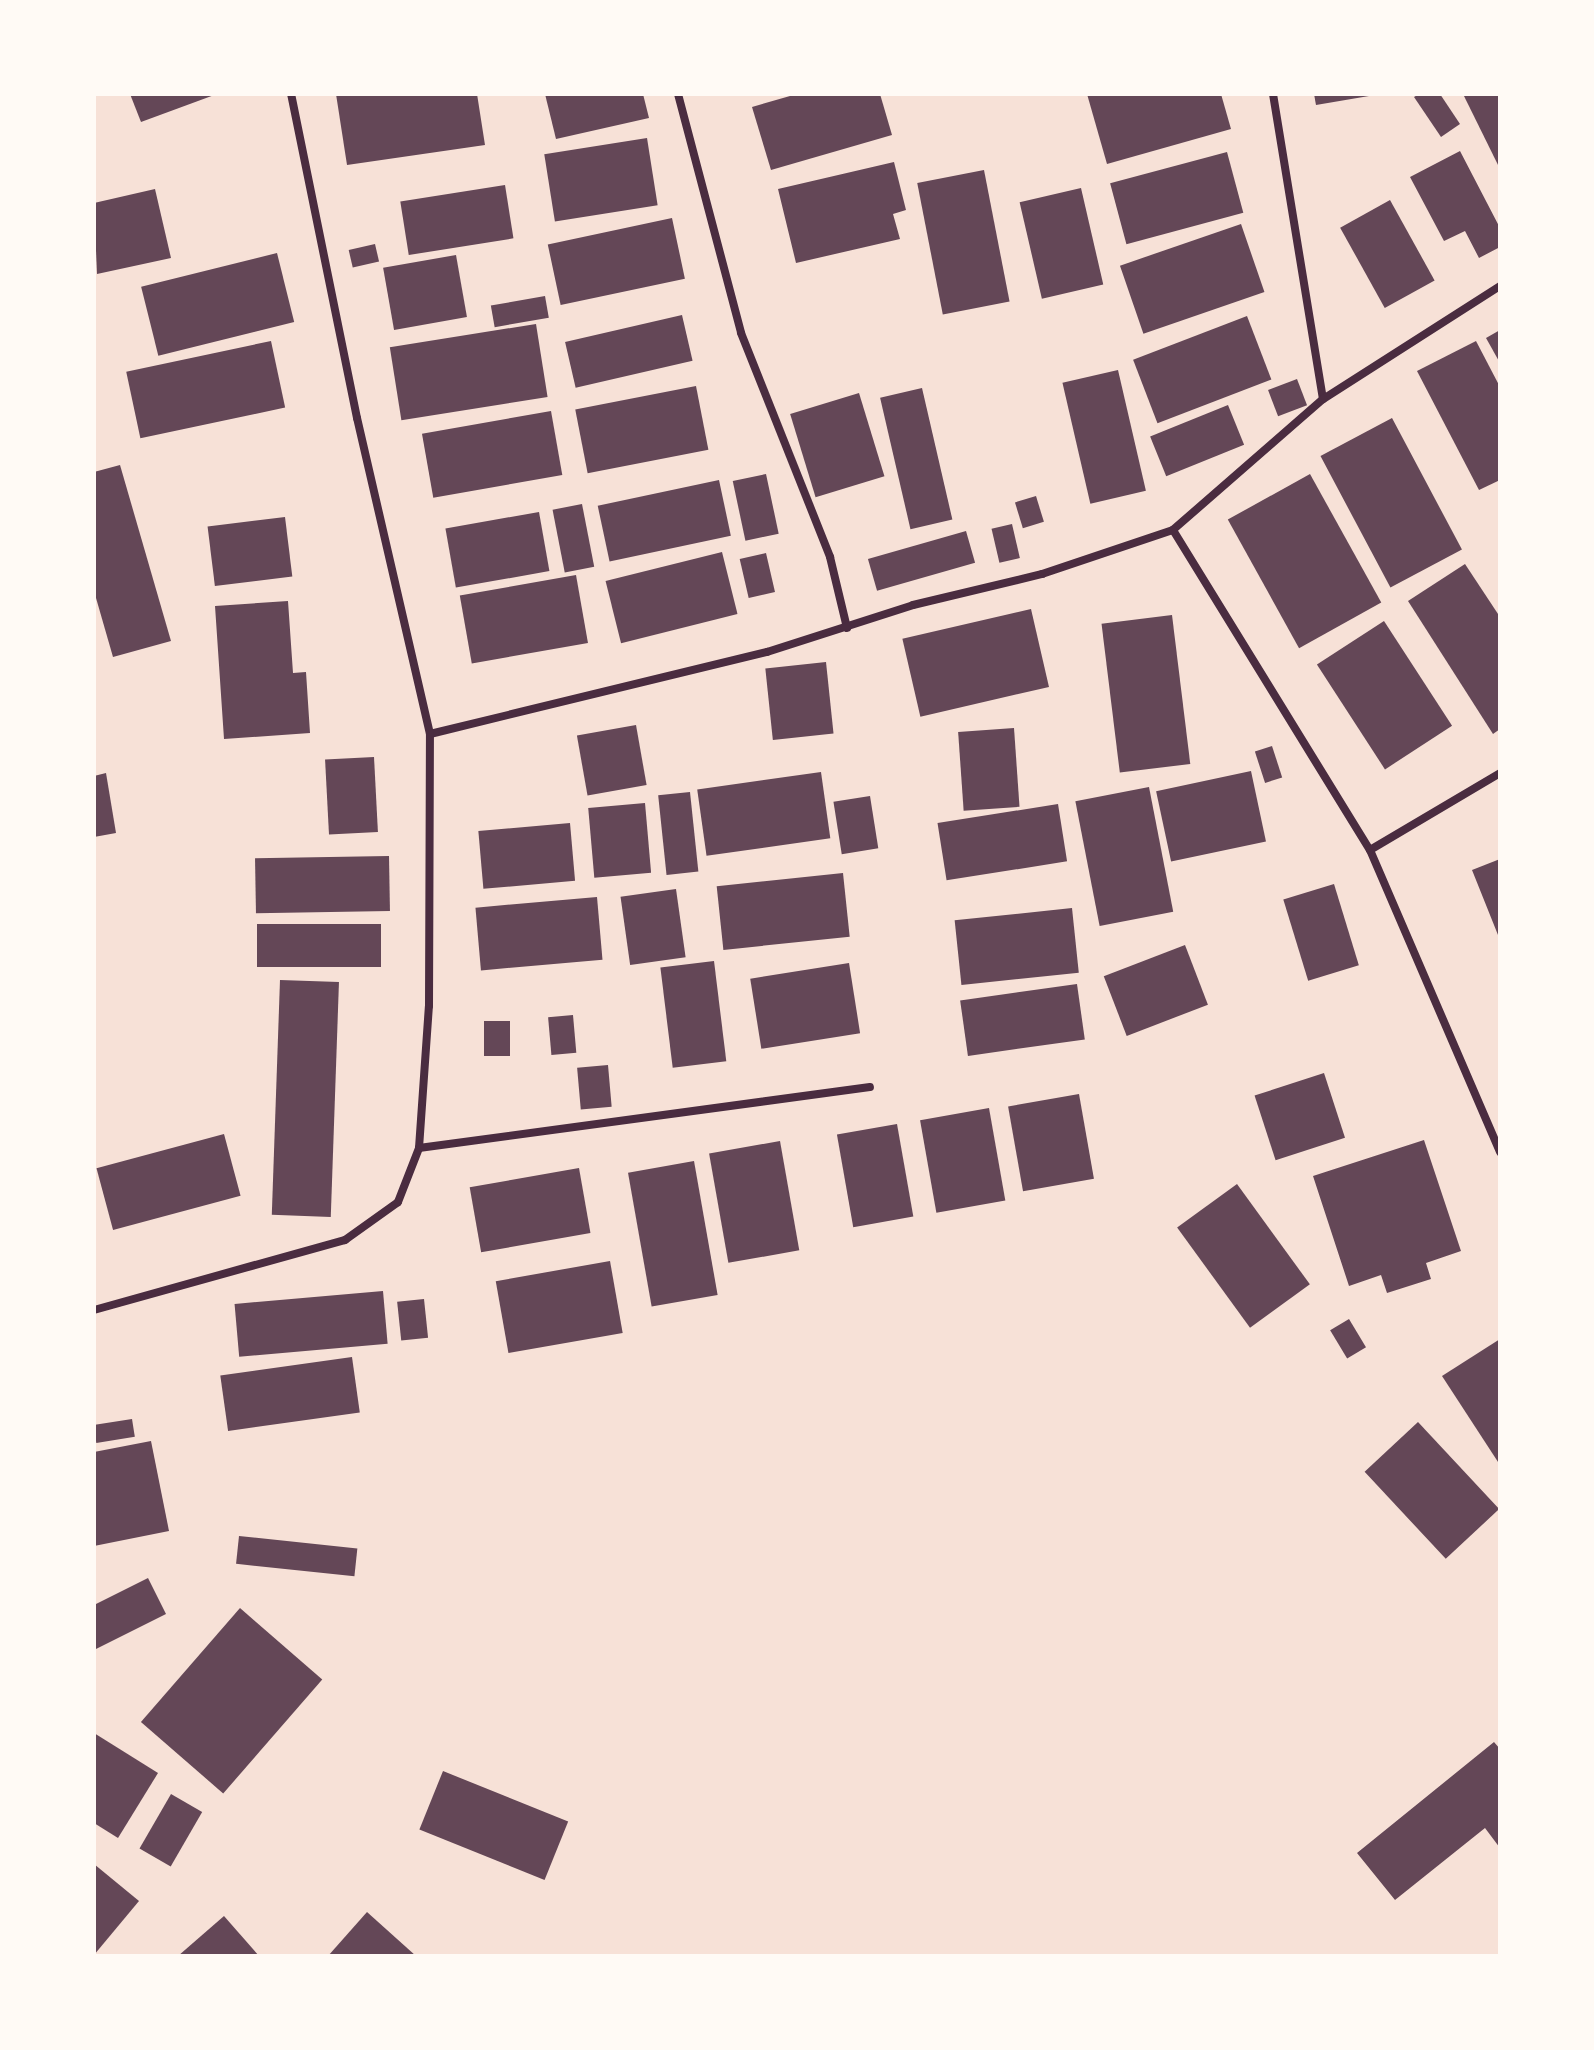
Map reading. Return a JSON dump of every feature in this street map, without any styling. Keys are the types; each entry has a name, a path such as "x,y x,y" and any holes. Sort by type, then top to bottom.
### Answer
{"street":[{"path":"94,1310 345,1240 398,1202 419,1148 429,1006 430,734 357,418 291,94"},
{"path":"678,94 741,333 830,557 847,628"},
{"path":"1273,94 1323,399"},
{"path":"430,734 847,628 913,605 1042,574 1173,530 1323,399 1500,286"},
{"path":"1173,530 1370,850 1500,1152"},
{"path":"1370,850 1500,773"},
{"path":"419,1148 870,1087"}],"building":[{"path":"130,94 217,94 141,122"},
{"path":"336,94 477,94 485,145 347,165"},
{"path":"545,94 643,94 649,118 556,139"},
{"path":"797,94 880,94 892,135 771,170 752,107"},
{"path":"1087,94 1221,94 1231,129 1107,164"},
{"path":"1314,94 1369,94 1369,96 1316,105"},
{"path":"1419,94 1440,94 1460,124 1441,137 1414,97"},
{"path":"1463,94 1500,94 1500,169"},
{"path":"647,138 658,205 555,221 544,154"},
{"path":"1460,151 1500,228 1500,247 1479,258 1465,231 1444,241 1410,177"},
{"path":"1227,152 1243,213 1126,244 1110,183"},
{"path":"894,162 906,210 893,214 900,239 796,263 778,189"},
{"path":"984,170 1010,302 943,315 917,183"},
{"path":"505,185 513,238 409,255 400,202"},
{"path":"1081,188 1103,284 1042,299 1020,202"},
{"path":"155,189 171,258 97,274 94,203"},
{"path":"1390,200 1435,280 1385,308 1340,228"},
{"path":"672,218 685,279 561,305 548,244"},
{"path":"1241,224 1264,292 1143,334 1120,266"},
{"path":"375,244 379,262 353,268 349,250"},
{"path":"277,253 294,322 158,356 141,287"},
{"path":"456,255 467,317 394,330 383,268"},
{"path":"545,296 549,318 495,327 491,306"},
{"path":"682,315 693,361 576,388 565,342"},
{"path":"1247,316 1271,379 1157,423 1133,360"},
{"path":"536,324 548,397 401,420 390,347"},
{"path":"1500,330 1500,363 1486,338"},
{"path":"271,341 285,408 140,438 126,372"},
{"path":"1476,341 1500,387 1500,480 1479,490 1417,371"},
{"path":"1118,370 1146,491 1090,504 1062,383"},
{"path":"1297,379 1307,405 1278,416 1268,390"},
{"path":"696,386 708,450 588,473 575,409"},
{"path":"922,388 952,520 910,529 880,398"},
{"path":"859,393 884,476 816,497 790,414"},
{"path":"1228,405 1244,445 1166,476 1150,436"},
{"path":"551,411 562,475 433,498 422,434"},
{"path":"1392,418 1462,550 1390,588 1320,456"},
{"path":"120,465 171,641 113,657 94,591 94,472"},
{"path":"766,474 779,534 745,541 733,481"},
{"path":"1310,474 1381,603 1299,648 1228,520"},
{"path":"719,480 731,536 610,562 598,506"},
{"path":"1036,496 1044,522 1023,528 1015,502"},
{"path":"582,504 594,567 565,573 553,510"},
{"path":"539,512 549,571 456,588 445,528"},
{"path":"285,517 292,577 215,586 208,527"},
{"path":"1012,524 1020,558 999,563 992,529"},
{"path":"966,531 975,563 877,591 868,559"},
{"path":"722,552 737,614 621,643 606,581"},
{"path":"766,553 775,592 749,598 740,559"},
{"path":"1465,564 1500,617 1500,729 1493,734 1408,601"},
{"path":"576,575 588,643 472,663 460,595"},
{"path":"288,601 293,673 306,672 310,733 224,739 215,606"},
{"path":"1031,609 1049,687 920,717 902,639"},
{"path":"1172,615 1190,764 1120,773 1102,624"},
{"path":"1384,621 1452,726 1385,769 1317,665"},
{"path":"826,662 834,734 773,740 765,668"},
{"path":"636,725 647,785 588,795 577,735"},
{"path":"1014,728 1020,807 964,811 958,732"},
{"path":"1272,746 1282,777 1265,783 1255,752"},
{"path":"374,757 378,832 329,834 325,760"},
{"path":"1251,771 1266,841 1171,862 1156,791"},
{"path":"821,772 830,838 707,856 697,789"},
{"path":"106,773 116,833 94,837 94,776"},
{"path":"1149,787 1173,912 1100,926 1075,801"},
{"path":"690,792 698,872 667,875 658,795"},
{"path":"870,796 878,848 842,854 833,802"},
{"path":"645,803 651,873 594,878 588,808"},
{"path":"1058,804 1067,861 947,880 938,823"},
{"path":"570,823 575,881 483,889 478,831"},
{"path":"389,856 390,911 256,913 255,858"},
{"path":"1500,859 1500,940 1472,870"},
{"path":"843,873 850,937 723,950 717,886"},
{"path":"1334,884 1359,965 1308,981 1283,899"},
{"path":"676,889 686,957 630,965 621,897"},
{"path":"597,897 602,960 481,970 475,908"},
{"path":"1072,908 1079,973 961,985 955,920"},
{"path":"257,924 381,924 381,967 257,967"},
{"path":"1185,945 1208,1005 1127,1036 1104,976"},
{"path":"714,961 726,1061 673,1068 660,968"},
{"path":"849,963 860,1033 761,1049 750,979"},
{"path":"280,980 339,982 331,1217 272,1215"},
{"path":"1077,984 1085,1039 968,1056 960,1000"},
{"path":"573,1015 576,1053 551,1055 548,1017"},
{"path":"484,1021 510,1021 510,1056 484,1056"},
{"path":"608,1065 612,1107 581,1110 577,1068"},
{"path":"1324,1073 1345,1138 1276,1160 1255,1096"},
{"path":"1079,1094 1094,1179 1023,1191 1008,1107"},
{"path":"989,1108 1005,1201 936,1213 920,1120"},
{"path":"897,1124 913,1217 853,1227 837,1135"},
{"path":"224,1134 241,1196 113,1230 96,1168"},
{"path":"1424,1140 1461,1251 1426,1263 1431,1279 1387,1293 1381,1275 1349,1286 1313,1176"},
{"path":"780,1141 799,1250 728,1263 709,1154"},
{"path":"694,1161 718,1295 652,1307 628,1173"},
{"path":"579,1168 590,1233 481,1252 470,1187"},
{"path":"1237,1184 1310,1284 1250,1328 1177,1227"},
{"path":"610,1261 623,1333 508,1353 496,1281"},
{"path":"383,1291 388,1344 239,1357 235,1304"},
{"path":"424,1299 428,1338 401,1341 397,1302"},
{"path":"1349,1319 1366,1347 1347,1359 1330,1330"},
{"path":"1500,1339 1500,1465 1442,1376"},
{"path":"352,1357 360,1412 228,1431 220,1376"},
{"path":"132,1419 135,1437 96,1443 94,1425"},
{"path":"1418,1422 1499,1509 1446,1559 1365,1472"},
{"path":"151,1441 169,1531 94,1546 94,1452"},
{"path":"239,1536 357,1548 354,1576 236,1564"},
{"path":"148,1578 166,1614 94,1650 94,1605"},
{"path":"240,1608 322,1680 223,1793 141,1722"},
{"path":"94,1733 158,1773 118,1838 94,1823"},
{"path":"1494,1742 1500,1749 1500,1848 1485,1828 1395,1900 1357,1853"},
{"path":"443,1771 568,1822 545,1880 419,1829"},
{"path":"171,1794 202,1812 171,1867 140,1849"},
{"path":"94,1864 139,1901 94,1955"},
{"path":"367,1912 416,1956 328,1956"},
{"path":"224,1916 259,1956 178,1956"}]}
